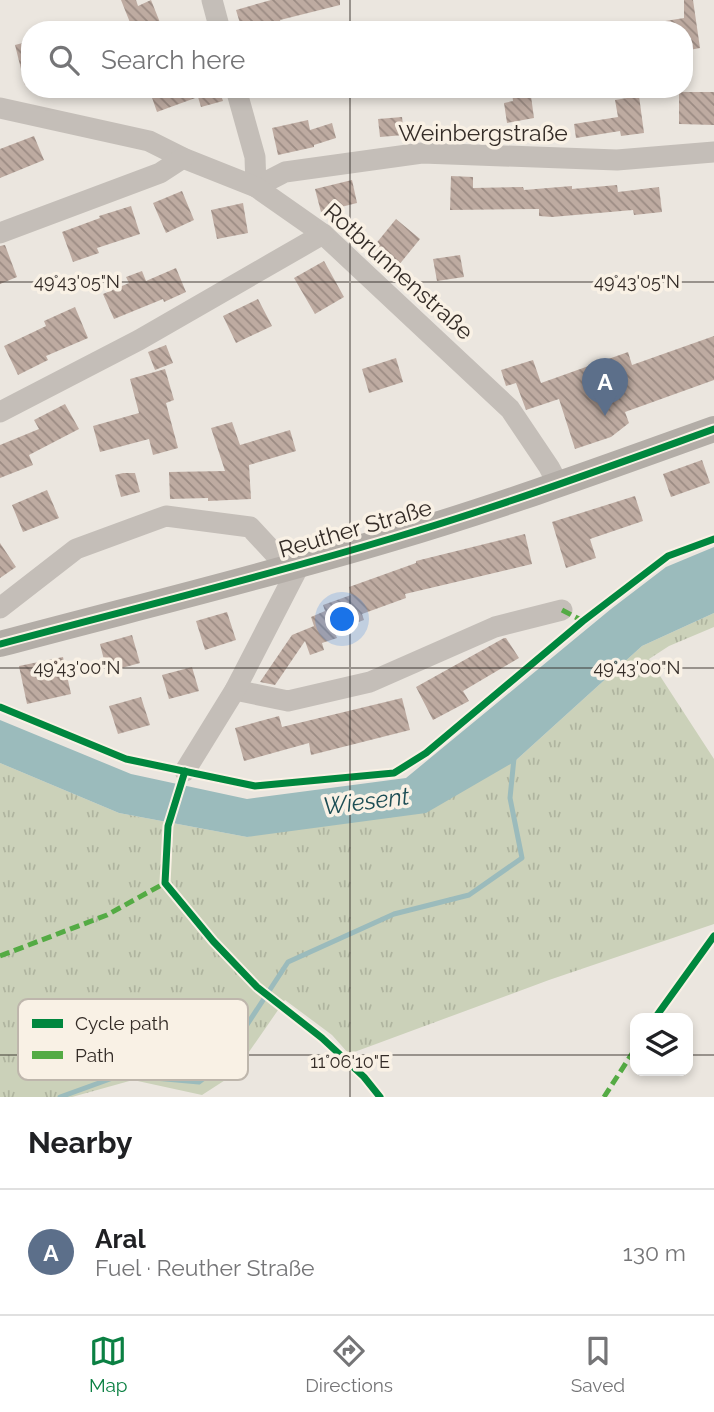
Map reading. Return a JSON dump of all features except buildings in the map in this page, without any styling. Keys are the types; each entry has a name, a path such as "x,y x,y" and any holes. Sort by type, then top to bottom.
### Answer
{"main road":[{"name":"Reuther Straße","path":"0,644 394,538 714,429"}],"street":[{"path":"212,0 218,21"},
{"path":"239,98 255,157 256,187"},
{"name":"Rotbrunnenstraße","path":"0,108 149,141 183,158 256,187 323,234 510,409 558,484"},
{"name":"Weinbergstraße","path":"256,187 285,172 422,153 617,160 714,152"},
{"path":"0,233 160,173 183,158"},
{"path":"0,412 139,340 323,234"},
{"name":"Reuther Straße","path":"0,608 76,550 166,516 250,527 294,566"},
{"path":"185,771 235,690 294,566"},
{"path":"235,690 288,701 370,682 495,627 562,610"}],"green space":[{"path":"714,613 714,627 669,646 649,659 714,759 714,924 549,980 349,1054 332,1035 285,1000 248,1053 248,999 18,999 18,1080 133,1080 72,1097 0,1097 0,763 119,813 247,837 514,762 642,646"},
{"path":"133,1080 225,1080 202,1095"}],"water":[{"name":"Wiesent","path":"714,547 714,613 642,646 514,762 426,813 247,837 119,813 0,763 0,720 131,774 247,799 406,778 666,567"}],"waterway":[{"path":"248,1023 288,962 394,914 469,895 522,858 510,798 514,758"},
{"path":"60,1097 107,1080"},
{"path":"177,1080 202,1080"}],"marked path":[{"path":"562,610 583,621"},
{"path":"0,956 107,915 165,883"},
{"path":"604,1097 630,1057"}],"cycle path":[{"path":"0,644 434,526 714,429"},
{"path":"0,707 126,759 255,786 394,773 426,753 583,621 668,556 714,539"},
{"path":"185,771 168,826 165,883 213,941 257,987 322,1038 364,1077 380,1097"},
{"path":"659,1013 714,936"}],"place":[{"name":"Aral","path":"605,416"}]}
